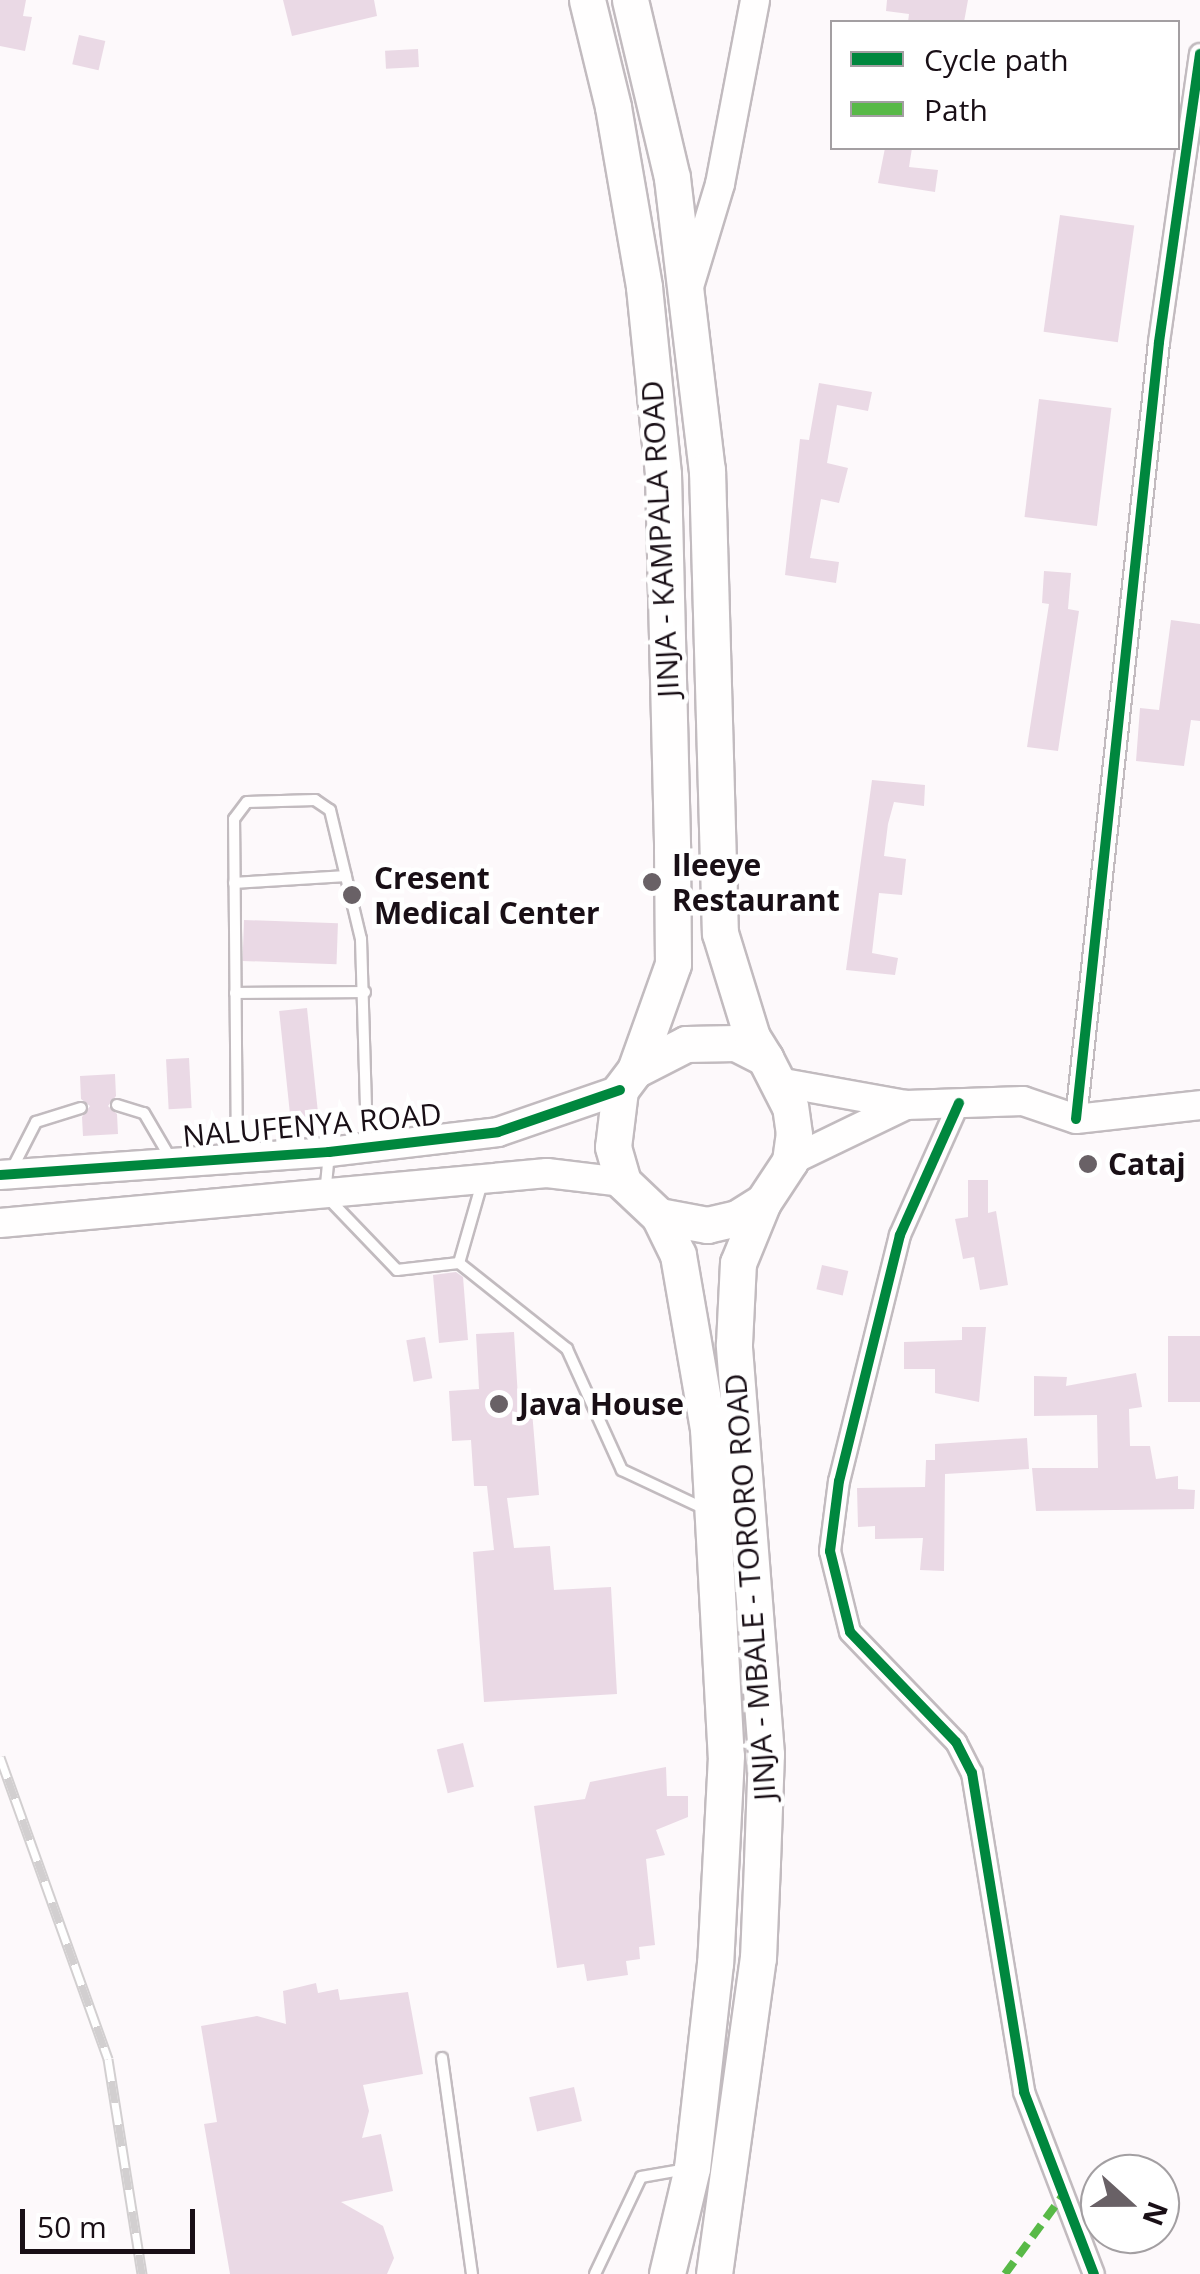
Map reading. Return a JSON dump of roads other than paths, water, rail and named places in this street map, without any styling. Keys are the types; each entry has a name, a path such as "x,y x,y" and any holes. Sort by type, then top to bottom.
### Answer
{"highway":[{"name":"JINJA - KAMPALA ROAD","path":"587,0 614,108 644,286 663,474 673,964 628,1080"},
{"name":"JINJA - KAMPALA ROAD","path":"630,0 672,178 707,470 720,933 752,1037 772,1070"},
{"path":"736,1043 772,1070 794,1134 790,1161 763,1202 737,1218 708,1225 659,1216 623,1182 613,1148 628,1080 686,1044 736,1043"},
{"name":"JINJA - MBALE - TORORO ROAD","path":"714,2274 734,2156 760,1900 766,1754 734,1330 738,1263 763,1202"},
{"name":"JINJA - MBALE - TORORO ROAD","path":"659,1216 678,1255 696,1332 726,1756 714,1963 692,2168 666,2274"}],"street":[{"path":"688,290 720,184 756,0"},
{"path":"1076,1118 1159,342 1200,54"},
{"path":"772,1070 906,1105 1023,1101 1076,1118 1200,1104"},
{"name":"NALUFENYA ROAD","path":"5,1174 329,1152 498,1132 628,1080"},
{"path":"958,1103 900,1236 839,1482 830,1551 850,1632 956,1742 972,1773 1024,2092 1094,2274"},
{"path":"790,1161 906,1105"},
{"path":"0,1223 547,1174 623,1182"}],"lane":[{"path":"237,1158 234,819 247,802 324,802 346,876 365,992 367,1148"},
{"path":"234,883 346,876"},
{"path":"235,993 365,992"},
{"path":"117,1105 144,1113 174,1163"},
{"path":"5,1174 36,1122 82,1108"},
{"path":"329,1152 324,1195 397,1270 458,1263 567,1349 622,1470 710,1511"},
{"path":"458,1263 483,1182"},
{"path":"442,2058 472,2274"},
{"path":"595,2274 641,2176 692,2168"}],"railway":[{"path":"0,1757 108,2059 142,2274"}],"place":[{"name":"Ileeye Restaurant","path":"652,882"},
{"name":"Cresent Medical Center","path":"352,895"},
{"name":"Cataj","path":"1088,1164"},
{"name":"Java House","path":"499,1404"}]}
